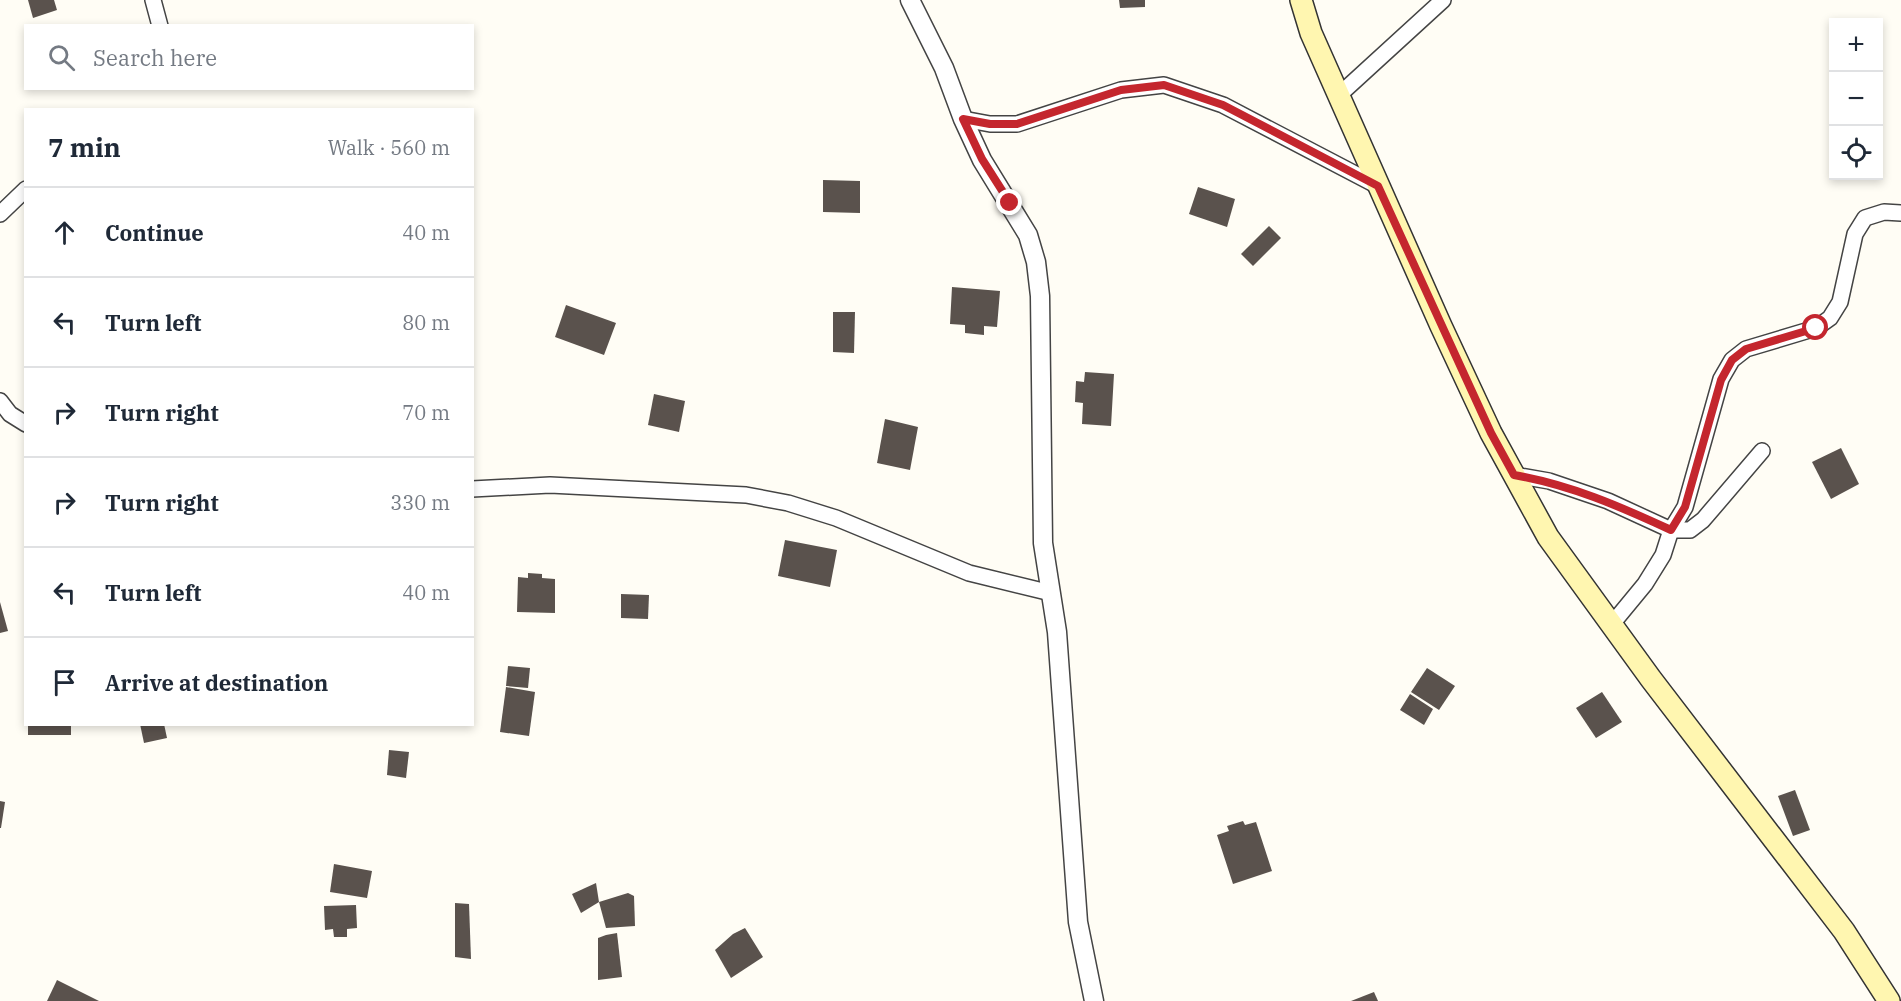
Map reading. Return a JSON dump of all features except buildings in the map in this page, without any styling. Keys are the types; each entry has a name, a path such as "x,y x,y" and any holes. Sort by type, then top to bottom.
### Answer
{"main road":[{"path":"1301,0 1311,33 1338,96 1491,433 1548,537 1844,931 1889,1001"}],"street":[{"path":"153,0 159,24"},
{"path":"910,0 944,68 963,119 982,159 1028,235 1036,262 1040,308 1043,543 1057,632 1078,922 1094,1001"},
{"path":"1338,96 1443,0"},
{"path":"963,119 990,124 1017,124 1121,90 1164,85 1223,105 1378,186"},
{"path":"0,214 24,191"},
{"path":"1612,624 1645,584 1664,555 1671,530 1685,507 1721,380 1732,360 1746,349 1816,328 1830,318 1840,302 1855,234 1865,218 1884,212 1901,213"},
{"path":"0,401 10,414 24,423"},
{"path":"1514,475 1549,481 1608,501 1671,530 1690,530 1703,520 1762,451"},
{"path":"474,489 550,485 746,495 788,503 836,518 969,573 1051,593"}],"route":[{"path":"1010,203 982,159 963,119 990,124 1017,124 1121,90 1164,85 1223,105 1378,186 1491,433 1514,475 1549,481 1608,501 1671,530 1685,507 1721,380 1732,360 1746,349 1816,328"}]}
